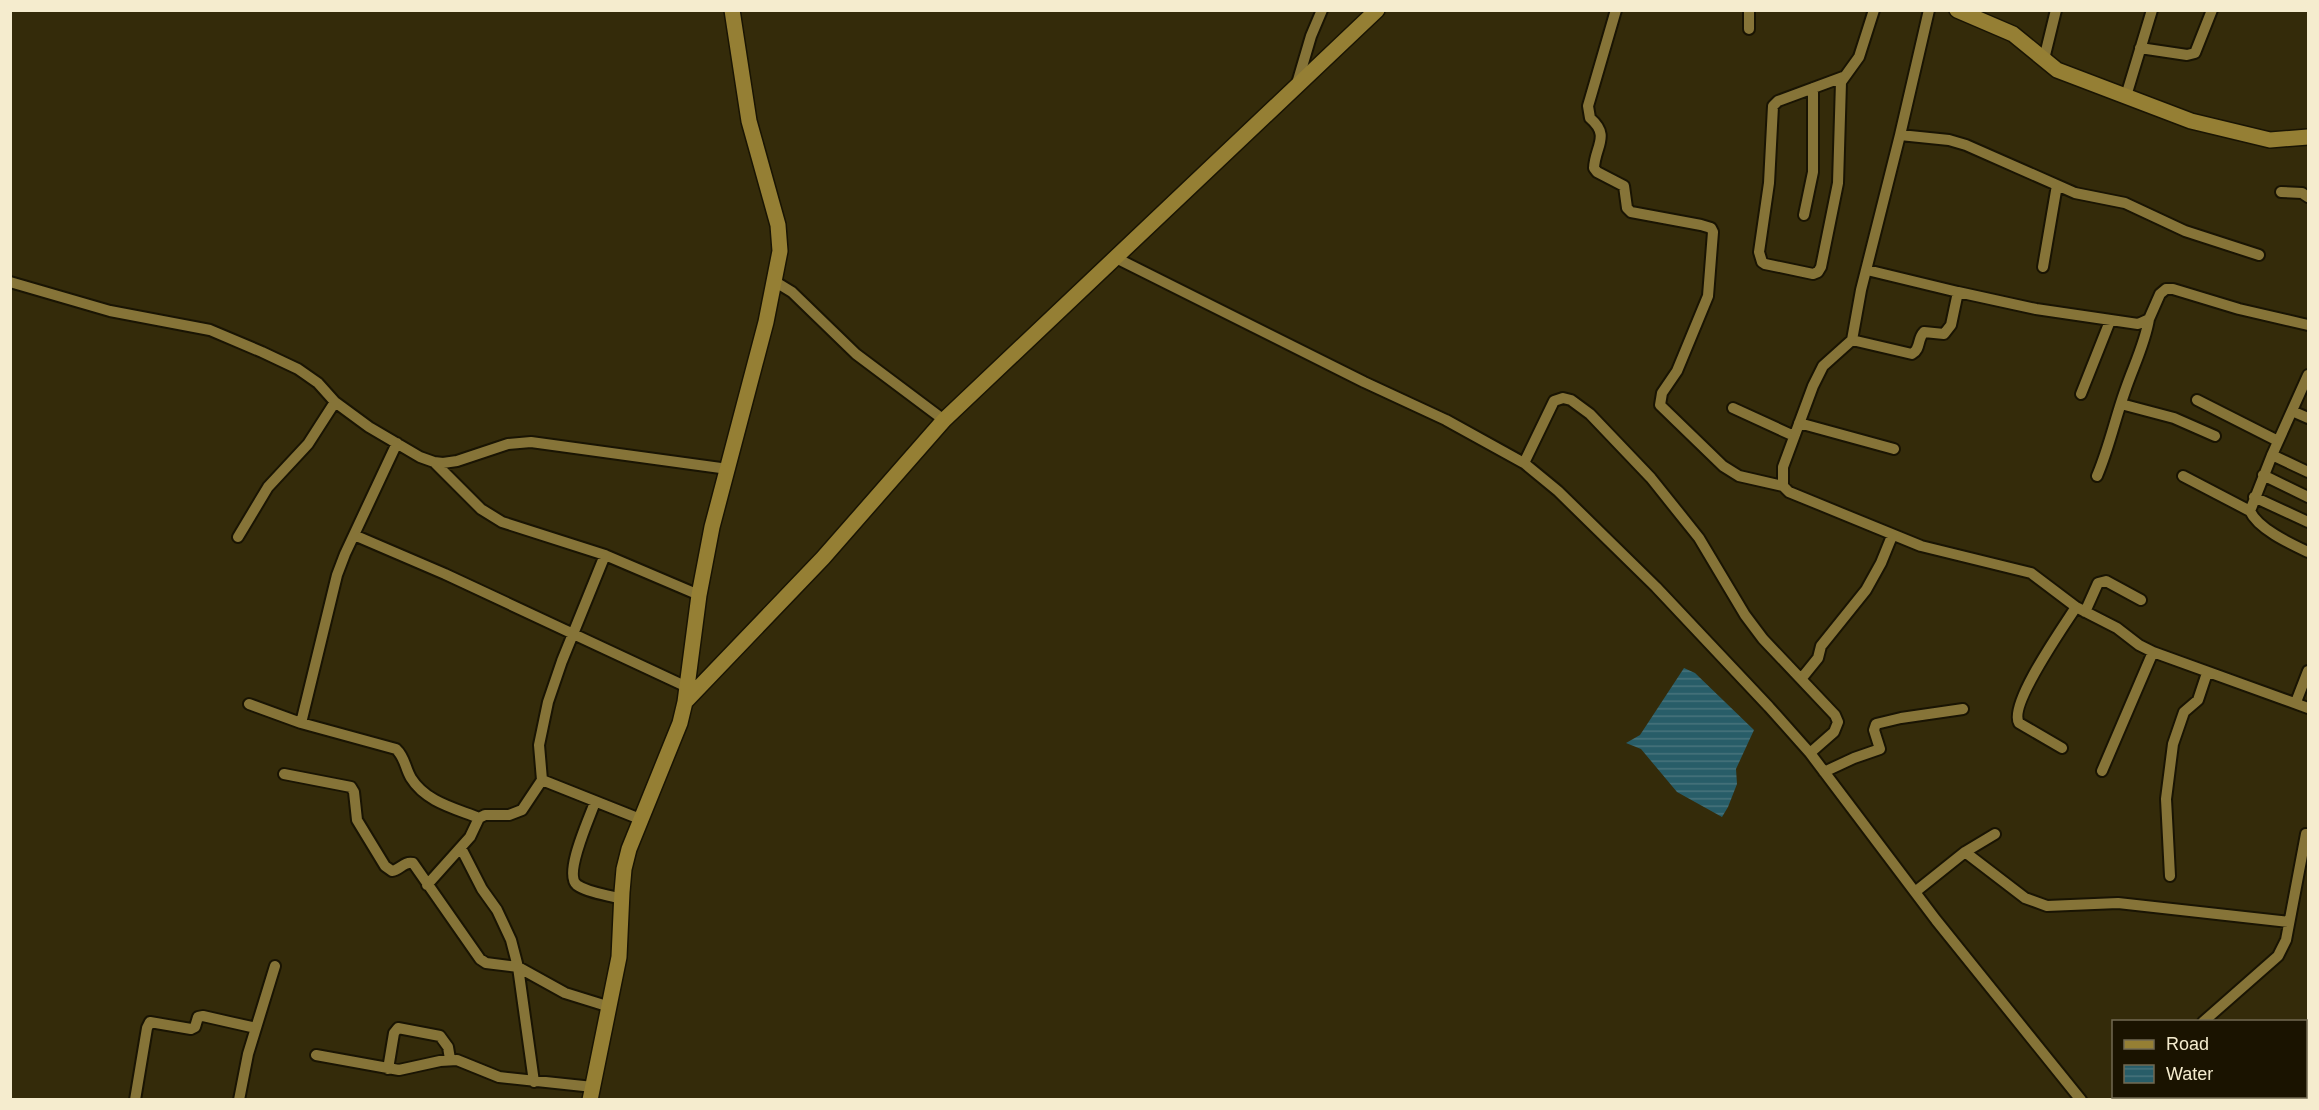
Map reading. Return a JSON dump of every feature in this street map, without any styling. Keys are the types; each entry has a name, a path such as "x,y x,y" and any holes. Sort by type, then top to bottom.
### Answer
{"street":[{"path":"316,1055 399,1070 457,1059 499,1077 591,1093 620,952 624,869 640,819 680,723 686,695 699,595 712,527 766,322 780,251 778,225 749,121 732,10"},
{"path":"1296,88 1311,36 1322,10"},
{"path":"686,695 823,558 944,420 1377,10"},
{"path":"1616,10 1588,106 1590,118 1599,125 1601,133 1594,168 1597,172 1624,186 1627,208 1632,212 1701,225 1711,228 1713,232 1708,296 1677,371 1662,393 1660,405 1723,466 1739,476 1783,486 1789,492 1921,546 2031,573 2080,609 2117,628 2139,645 2153,652 2308,708"},
{"path":"1749,10 1749,29"},
{"path":"1843,77 1778,101 1773,106 1769,183 1759,252 1765,264 1813,274 1821,267 1838,183 1839,95 1843,77 1859,57 1874,10"},
{"path":"1783,486 1782,467 1813,386 1823,366 1852,340 1861,290 1929,10"},
{"path":"1957,10 2013,34 2057,70 2191,121 2270,140 2308,137"},
{"path":"2044,59 2056,10"},
{"path":"2126,96 2152,10"},
{"path":"2140,48 2187,56 2195,53 2212,10"},
{"path":"1804,215 1813,172 1813,88"},
{"path":"1900,135 1949,140 1966,145 2075,193 2125,203 2185,231 2259,255"},
{"path":"2043,267 2057,185"},
{"path":"2282,192 2302,193 2308,196"},
{"path":"1116,258 1364,382 1446,420 1524,463 1558,491 1648,579 1769,706 1810,753 1998,999 2080,1100"},
{"path":"1867,270 2037,309 2138,324 2149,319"},
{"path":"774,281 792,292 862,360 944,420"},
{"path":"10,282 110,311 210,330 298,369 318,383 335,402 369,427 420,457 434,462 457,461 508,444 531,442 728,469"},
{"path":"2097,476 2146,335 2149,319 2160,294 2166,289 2308,325"},
{"path":"1852,340 1904,354 1912,354 1918,348 1920,337 1924,332 1944,334 1949,330 1958,292"},
{"path":"2081,394 2110,321"},
{"path":"2307,383 2278,441 2250,511 2253,518 2278,536 2308,552"},
{"path":"1524,463 1554,401 1563,398 1572,400 1590,414 1678,511 1719,570 1745,615 1835,715 1838,722 1834,732 1810,753"},
{"path":"2197,400 2278,441"},
{"path":"237,537 268,487 308,444 335,402"},
{"path":"2121,404 2174,418 2215,436"},
{"path":"1733,408 1794,436"},
{"path":"2292,411 2308,418"},
{"path":"1799,423 1894,449"},
{"path":"301,723 337,575 397,443"},
{"path":"2272,455 2308,472"},
{"path":"434,462 481,509 502,522 605,555 699,595"},
{"path":"2264,475 2308,496"},
{"path":"2182,476 2250,511"},
{"path":"2254,497 2308,522"},
{"path":"354,535 445,574 573,635 686,695"},
{"path":"1801,679 1818,658 1821,646 1866,590 1881,563 1892,536"},
{"path":"427,885 470,837 480,818 485,815 508,815 522,810 542,780 539,745 542,725 573,635 605,555"},
{"path":"2062,748 2019,723 2015,718 2031,680 2098,583 2106,581 2141,600"},
{"path":"2102,771 2153,652"},
{"path":"2296,702 2308,670"},
{"path":"2170,876 2166,799 2170,762 2180,720 2184,712 2198,700 2207,673"},
{"path":"249,704 301,723 396,749 401,753 408,773 417,787 428,797 480,818"},
{"path":"1824,772 1880,749 1874,730 1876,724 1963,709"},
{"path":"284,774 351,787 354,792 357,820 385,866 392,871 407,863 413,863 480,959 486,963 518,968 565,993 610,1007"},
{"path":"542,780 640,819"},
{"path":"595,802 574,862 573,879 577,885 584,888 622,899"},
{"path":"2205,1020 2278,956 2286,940 2308,831"},
{"path":"1915,892 1965,852 1995,834"},
{"path":"461,848 482,889 505,925 518,968 534,1082"},
{"path":"1965,852 2025,898 2047,906 2118,903 2289,922"},
{"path":"239,1100 274,966"},
{"path":"135,1100 147,1028 150,1022 191,1029 195,1027 198,1017 203,1016 256,1028"},
{"path":"388,1069 394,1033 398,1028 440,1036 448,1047 450,1059"}],"water":[{"path":"1684,668 1695,673 1754,730 1736,769 1737,784 1722,817 1677,792 1641,749 1626,743 1640,735"}]}
